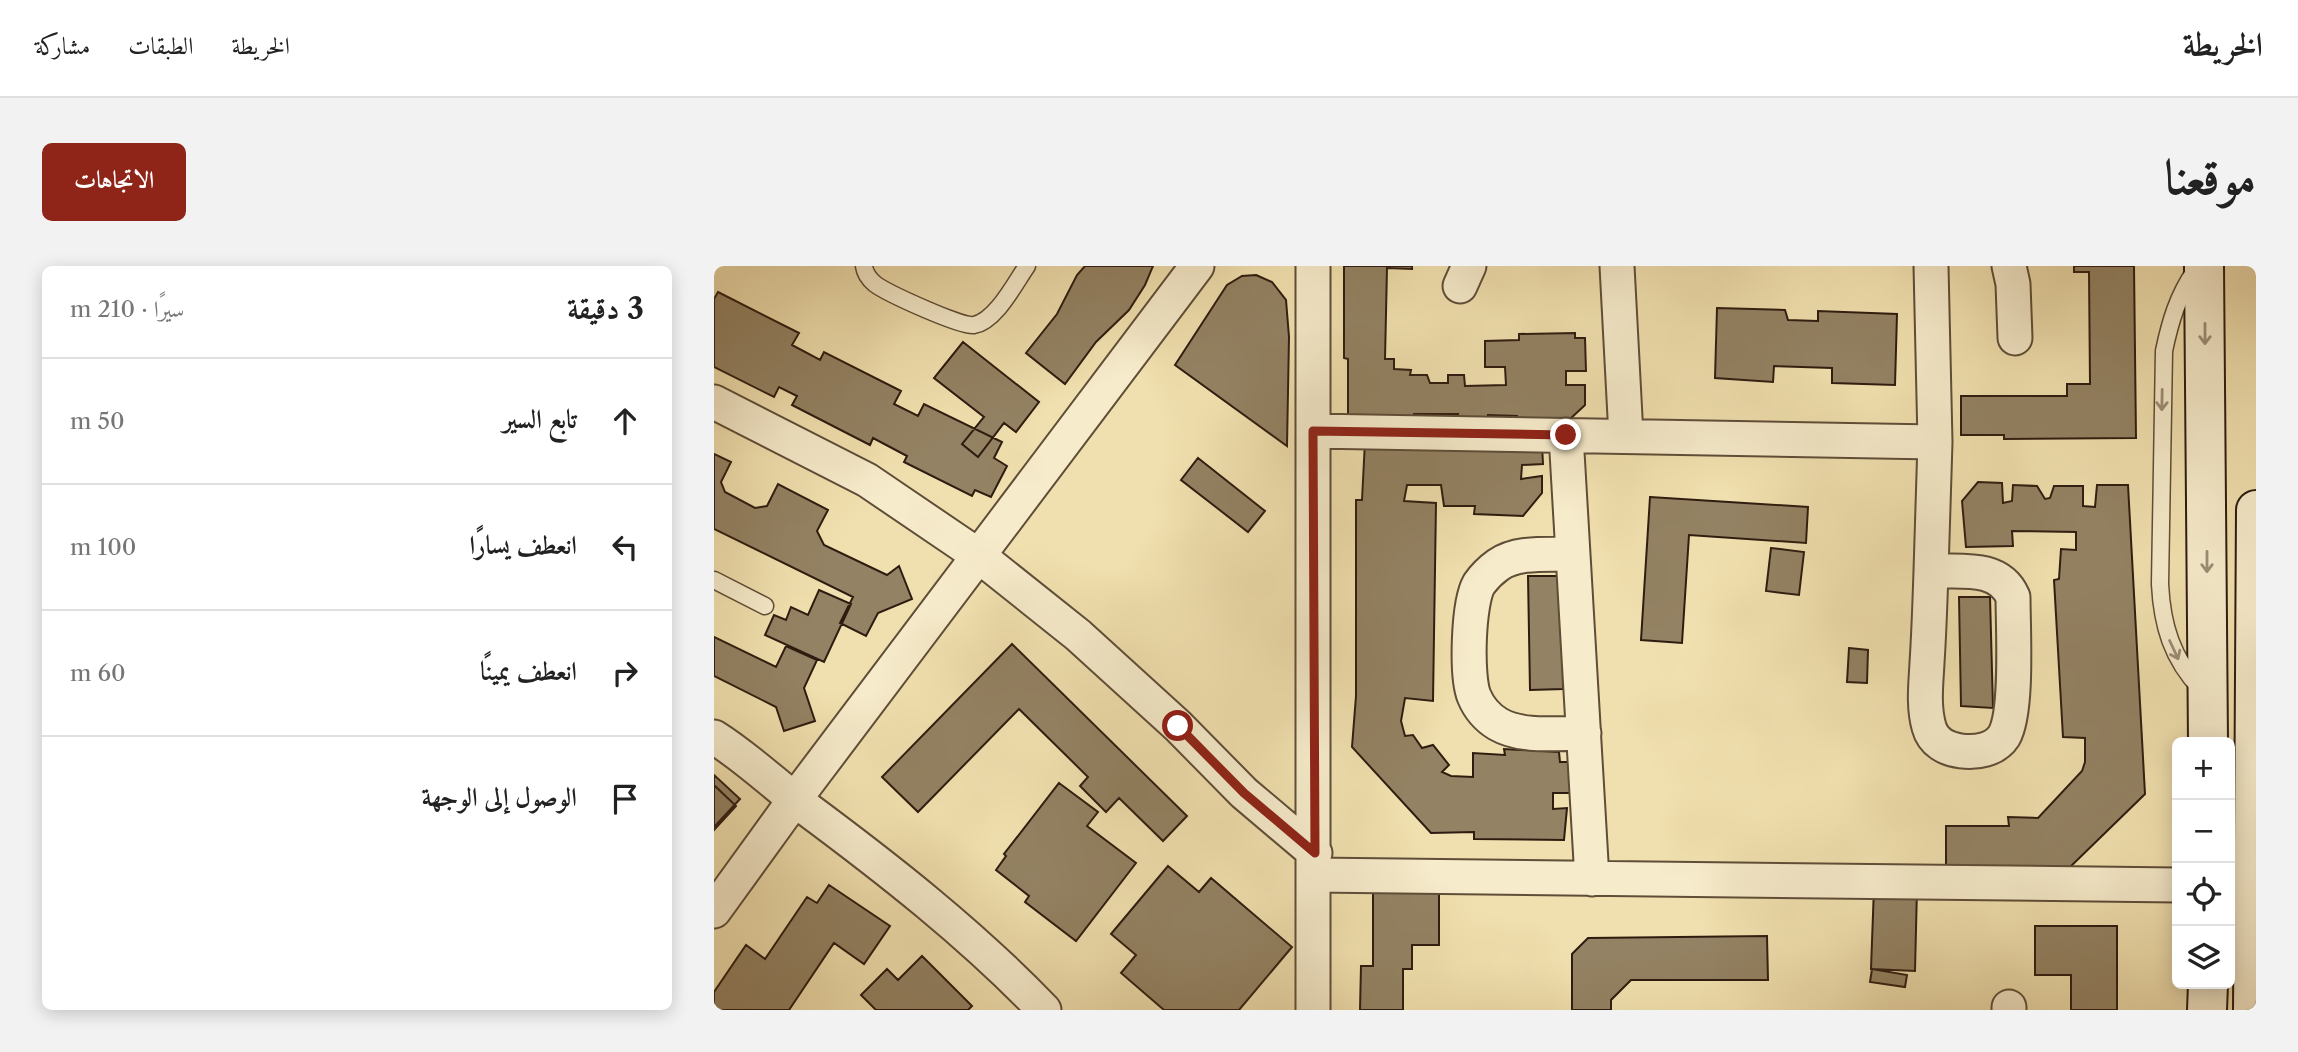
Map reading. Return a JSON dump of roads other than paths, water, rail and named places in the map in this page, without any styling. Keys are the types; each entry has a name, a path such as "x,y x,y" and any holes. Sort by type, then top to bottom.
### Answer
{"main road":[{"path":"2204,266 2208,737"},
{"path":"2253,1010 2246,886 2256,510"},
{"path":"2207,1010 2208,989"}],"street":[{"path":"714,911 795,799 1197,266"},
{"path":"1313,266 1313,1010"},
{"path":"1617,266 1626,436"},
{"path":"1931,266 1935,442 1926,696 1929,729 1937,743 1953,750 1972,752 1990,748 2003,738 2010,721 2013,597 2002,580 1992,575 1931,571"},
{"path":"2009,266 2013,284 2015,338"},
{"path":"714,402 867,480 979,556 1078,635 1178,726 1314,864 1592,878 2172,885"},
{"path":"1313,431 1935,442"},
{"path":"1566,435 1592,878"},
{"path":"1572,554 1516,557 1489,572 1479,584 1473,599 1470,667 1474,696 1490,719 1501,726 1514,731 1584,733"},
{"path":"714,737 748,760 965,932 1043,1009"}],"lane":[{"path":"864,266 865,273 876,285 957,323 974,325 991,317 1027,266"},
{"path":"2199,266 2178,302 2164,351 2160,584 2161,610 2166,634 2176,657 2190,678 2208,696"},
{"path":"714,580 765,606"}]}
